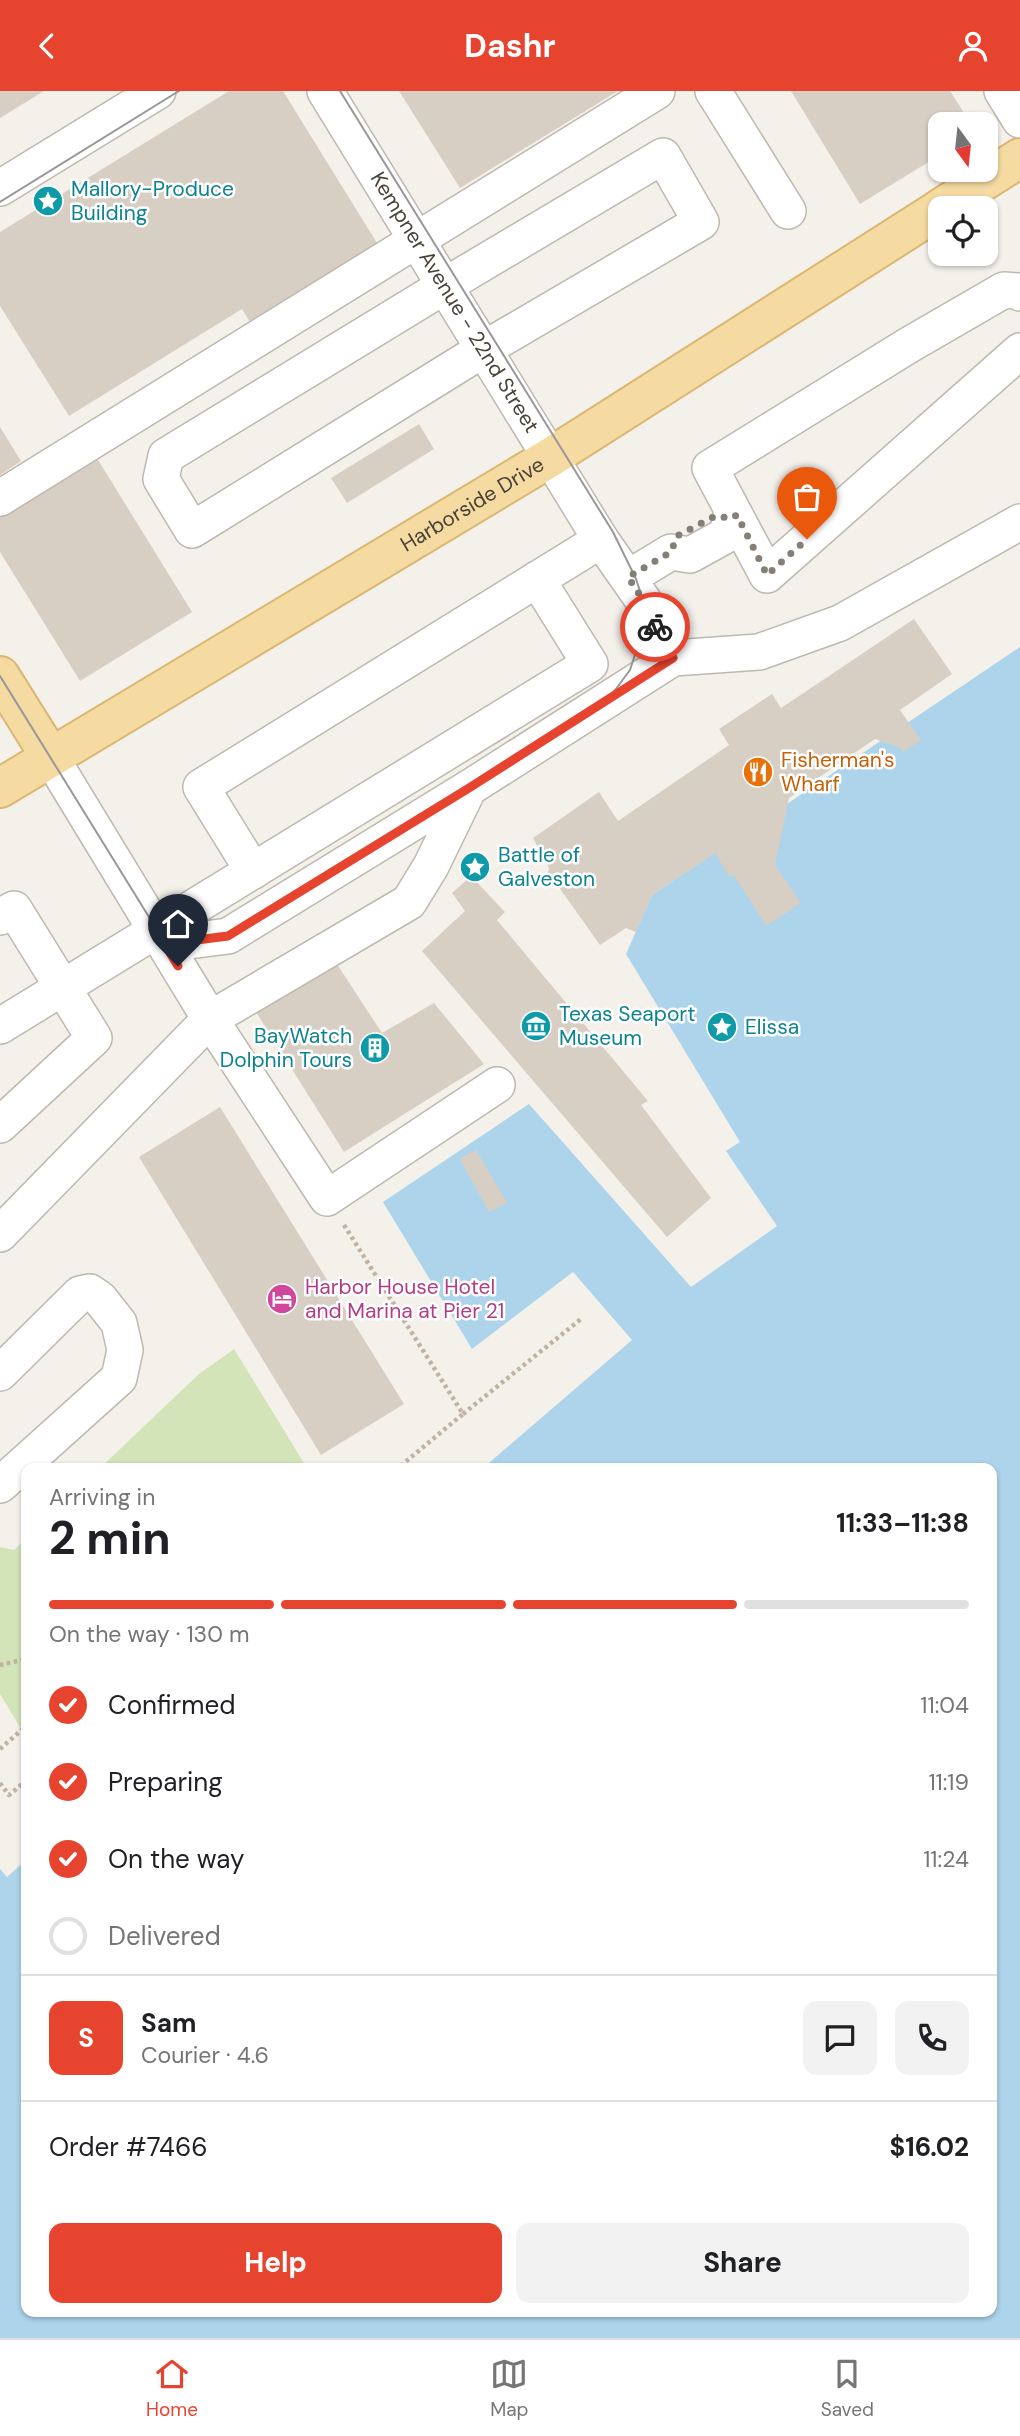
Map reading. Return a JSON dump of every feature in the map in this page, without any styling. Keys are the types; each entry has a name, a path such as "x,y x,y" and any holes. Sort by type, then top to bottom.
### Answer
{"main road":[{"name":"Harborside Drive","path":"960,196 1020,158"},
{"name":"Harborside Drive","path":"0,788 551,457 928,217"},
{"path":"0,676 50,756"}],"street":[{"path":"0,188 158,91"},
{"name":"Kempner Avenue - 22nd Street","path":"325,91 601,540 643,600 673,658"},
{"path":"0,498 657,91"},
{"path":"713,91 788,211"},
{"path":"1002,91 1020,120"},
{"path":"663,156 701,222 484,349 192,530 162,479 166,456 445,285 663,156"},
{"path":"1020,293 1004,290 909,345 710,468 767,575 1020,351"},
{"path":"628,577 671,552 677,536 717,515 734,517"},
{"path":"156,930 189,941 228,936 469,788 673,658 760,652 840,622 1020,522"},
{"path":"253,871 201,787 601,540"},
{"path":"0,1025 590,664 537,579"},
{"path":"50,756 210,1019 327,1198 496,1085"},
{"path":"0,1234 210,1019 409,902 431,866 469,788"},
{"path":"0,917 14,909 94,1038 0,1125"},
{"path":"0,1373 80,1294 90,1292 100,1299 120,1323 125,1350 120,1378 25,1463"},
{"path":"0,1485 21,1466"}],"path":[{"path":"327,1198 464,1414"},
{"path":"404,1463 581,1319"},
{"path":"0,1665 21,1660"},
{"path":"0,1749 21,1730"},
{"path":"0,1783 9,1795 21,1785"}],"green space":[{"path":"234,1349 304,1463 105,1463 199,1374"},
{"path":"21,1543 21,1729 0,1694 0,1547 14,1550"}],"water":[{"path":"1020,647 1020,2338 0,2338 0,1869 7,1877 21,1864 21,2317 997,2317 997,1463 489,1463 632,1340 573,1272 472,1349 383,1202 529,1104 691,1287 777,1226 726,1151 740,1142 626,954 652,895"}],"building":[{"path":"0,91 44,91 0,118"},
{"path":"229,91 283,91 377,243 250,322 242,309 69,416 0,306 0,232"},
{"path":"399,91 618,91 460,188"},
{"path":"791,91 950,91 963,112 928,112 928,162 860,204"},
{"path":"419,424 434,449 347,503 331,478"},
{"path":"0,427 21,461 0,475"},
{"path":"95,455 192,612 80,681 0,552 0,514"},
{"name":"Fisherman's Wharf","path":"914,619 952,674 900,710 921,740 903,752 901,748 875,739 789,798 775,865 801,903 766,926 734,875 729,876 715,853 652,895 636,932 626,928 600,945 548,872 549,868 533,838 599,792 618,821 729,745 719,729 772,694 781,708"},
{"name":"Texas Seaport Museum","path":"471,876 505,912 497,920 648,1101 641,1105 711,1198 667,1237 422,951 465,911 452,893"},
{"name":"BayWatch Dolphin Tours","path":"331,955 382,1033 434,1003 484,1064 344,1152 251,1004"},
{"name":"Harbor House Hotel and Marina at Pier 21","path":"220,1107 404,1404 321,1455 139,1157"},
{"path":"476,1150 507,1203 489,1212 460,1159"}],"tram line":[{"path":"0,202 179,91"},
{"path":"0,676 157,930 189,941 228,936 607,701 630,670 640,639 643,600 613,532 340,91"}],"way so far":[{"path":"655,627 643,600 628,577 671,552 677,536 717,515 730,519 737,515 767,575 807,539"}],"place":[{"name":"Mallory-Produce Building","path":"48,201"},
{"name":"Fisherman's Wharf","path":"758,772"},
{"name":"Battle of Galveston","path":"475,867"},
{"name":"Texas Seaport Museum","path":"536,1026"},
{"name":"Elissa","path":"722,1027"},
{"name":"BayWatch Dolphin Tours","path":"375,1048"},
{"name":"Harbor House Hotel and Marina at Pier 21","path":"282,1299"}],"route":[{"path":"178,966 156,930 189,941 228,936 469,788 673,658 655,627"}]}
